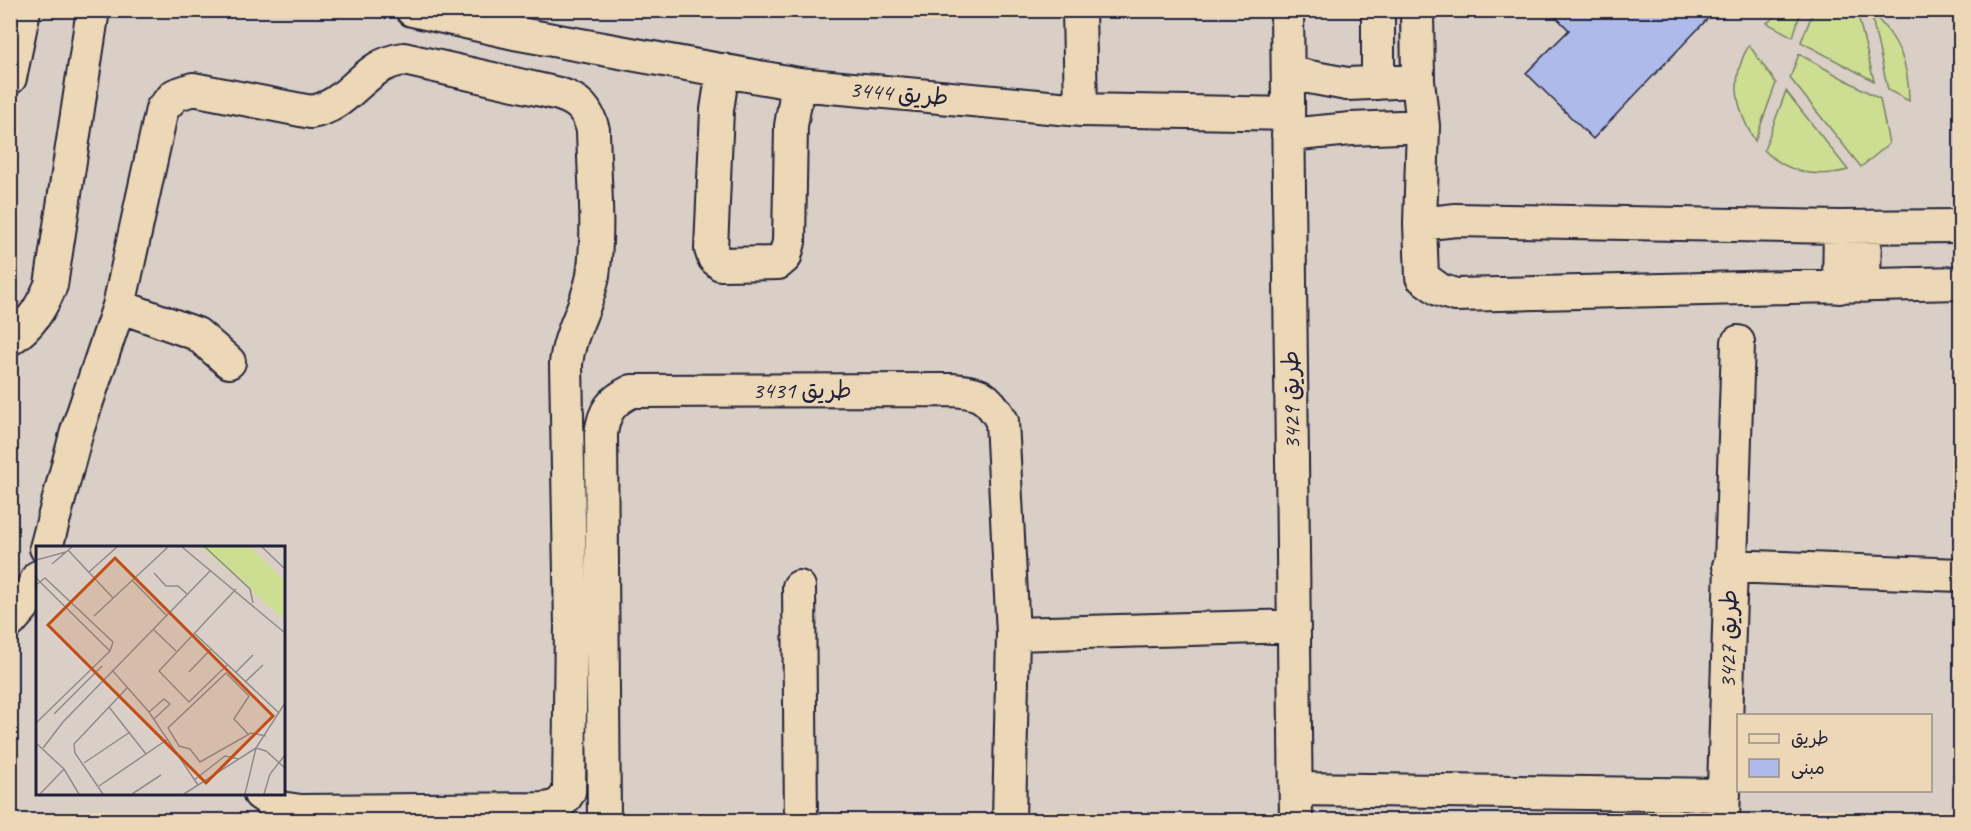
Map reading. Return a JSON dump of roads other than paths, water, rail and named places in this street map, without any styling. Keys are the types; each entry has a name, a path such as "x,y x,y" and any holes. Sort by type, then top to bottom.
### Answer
{"street":[{"path":"10,78 24,10"},
{"path":"10,339 25,329 37,315 51,285 93,10"},
{"name":"طريق 3444","path":"412,10 516,22 723,70 798,84 1081,110 1288,125 1350,129 1422,126"},
{"path":"1079,10 1081,110"},
{"name":"طريق 3429","path":"1287,10 1296,820"},
{"path":"1378,10 1378,83"},
{"path":"1417,10 1418,81 1422,126 1420,224 1422,277 1440,290 1455,295 1960,283"},
{"path":"47,546 77,431 119,306 162,109 175,95 193,89 311,112 326,110 339,102 381,65 404,59 572,98 583,105 590,117 593,130 595,263 588,293 569,342 566,364 571,626 570,792 564,802 553,808 542,809 301,811 280,808 261,795"},
{"path":"723,70 717,110 711,249 714,258 721,264 778,263 785,257 789,242 791,126 798,84"},
{"path":"1288,73 1347,84 1418,81"},
{"path":"1420,224 1456,220 1853,227 1960,225"},
{"path":"1852,286 1853,227"},
{"path":"119,306 197,334 229,362"},
{"name":"طريق 3427","path":"1723,808 1738,342"},
{"name":"طريق 3431","path":"603,820 602,434 603,415 615,399 632,391 950,390 972,391 991,402 1002,421 1013,634 1009,820"},
{"name":"طريق 3427","path":"1729,566 1960,575"},
{"path":"10,622 23,607 36,581"},
{"path":"799,587 801,820"},
{"path":"1013,634 1294,626"},
{"path":"1296,789 1723,808"}]}
